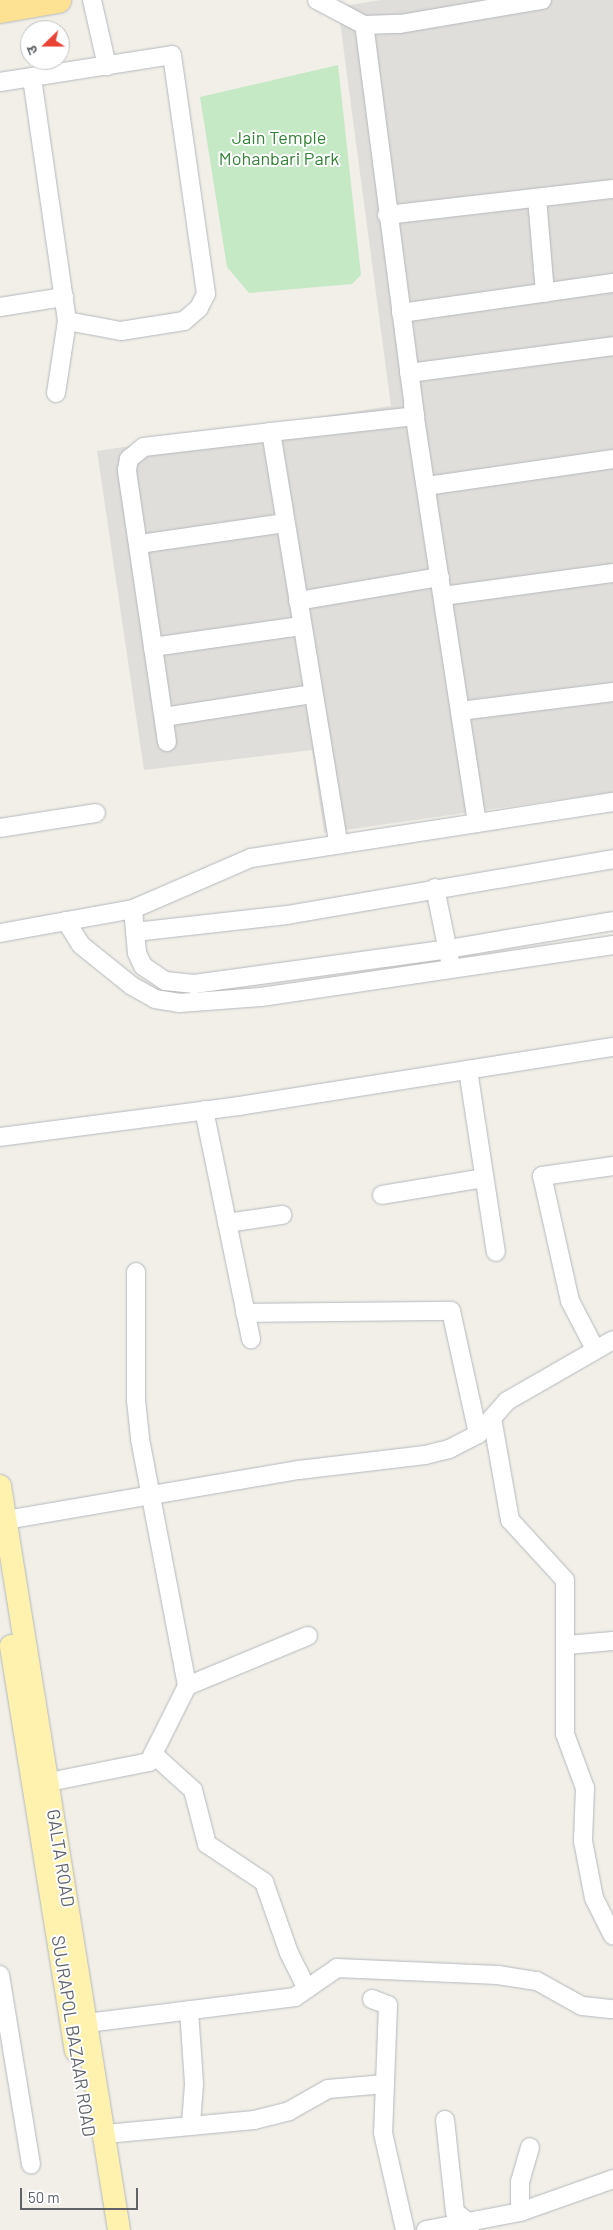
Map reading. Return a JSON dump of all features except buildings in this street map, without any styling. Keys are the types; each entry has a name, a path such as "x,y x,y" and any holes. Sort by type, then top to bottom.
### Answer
{"highway":[{"path":"0,10 58,0"}],"main road":[{"name":"GALTA ROAD","path":"0,1486 106,2134 119,2230"},
{"name":"SUJRAPOL BAZAAR ROAD","path":"0,1576 105,2230"}],"street":[{"path":"92,0 107,66"},
{"path":"317,0 364,25 400,24 542,0"},
{"path":"364,25 413,405 477,821"},
{"path":"0,82 172,55 206,294 199,308 184,321 121,331 67,321"},
{"path":"32,78 67,321 56,393"},
{"path":"387,215 613,189"},
{"path":"537,198 545,293"},
{"path":"401,313 613,283"},
{"path":"0,307 64,297"},
{"path":"409,373 613,346"},
{"path":"167,742 127,470 135,452 144,447 415,416 413,405"},
{"path":"271,432 284,523 338,843"},
{"path":"426,486 613,459"},
{"path":"139,544 284,523"},
{"path":"443,596 613,573"},
{"path":"298,601 440,577"},
{"path":"153,647 301,626"},
{"path":"460,711 613,692"},
{"path":"164,717 313,694"},
{"path":"0,933 133,909 251,858 477,821 613,802"},
{"path":"0,828 96,813"},
{"path":"135,932 287,915 435,888 613,859"},
{"path":"435,888 450,959"},
{"path":"133,909 137,976"},
{"path":"66,921 82,945 137,976 153,976 175,983 259,987 450,959 613,945"},
{"path":"450,959 613,921"},
{"path":"0,1137 204,1110 613,1047"},
{"path":"468,1070 496,1252"},
{"path":"204,1110 251,1339"},
{"path":"595,1349 570,1301 542,1176 613,1166"},
{"path":"382,1195 484,1178"},
{"path":"227,1223 282,1215"},
{"path":"49,1782 149,1762 187,1686 149,1494 136,1400 136,1272"},
{"path":"245,1313 451,1311 478,1434"},
{"path":"5,1520 299,1470 425,1455 449,1449 478,1434 507,1401 613,1340"},
{"path":"492,1418 510,1520 565,1580 567,1645 565,1734 585,1788 583,1841 594,1898 613,1936"},
{"path":"187,1686 308,1636"},
{"path":"567,1645 613,1640"},
{"path":"153,1754 193,1790 207,1844 264,1882 289,1953 307,1989"},
{"path":"87,2023 295,1997 338,1968 498,1975 537,1981 582,2006 613,2009"},
{"path":"0,1975 32,2164"},
{"path":"372,1999 388,2005 384,2133 405,2230"},
{"path":"189,2010 194,2084 191,2124"},
{"path":"106,2134 274,2116 328,2089 385,2084"},
{"path":"445,2120 455,2212 470,2226"},
{"path":"520,2212 520,2182 530,2147"},
{"path":"426,2230 470,2226 520,2212 613,2179"}],"shaded area":[{"path":"381,0 613,0 613,792 324,833 312,750 144,770 97,451 391,406 338,7"}],"green space":[{"name":"Jain Temple Mohanbari Park","path":"338,65 361,275 352,284 249,293 227,267 200,97"}]}
